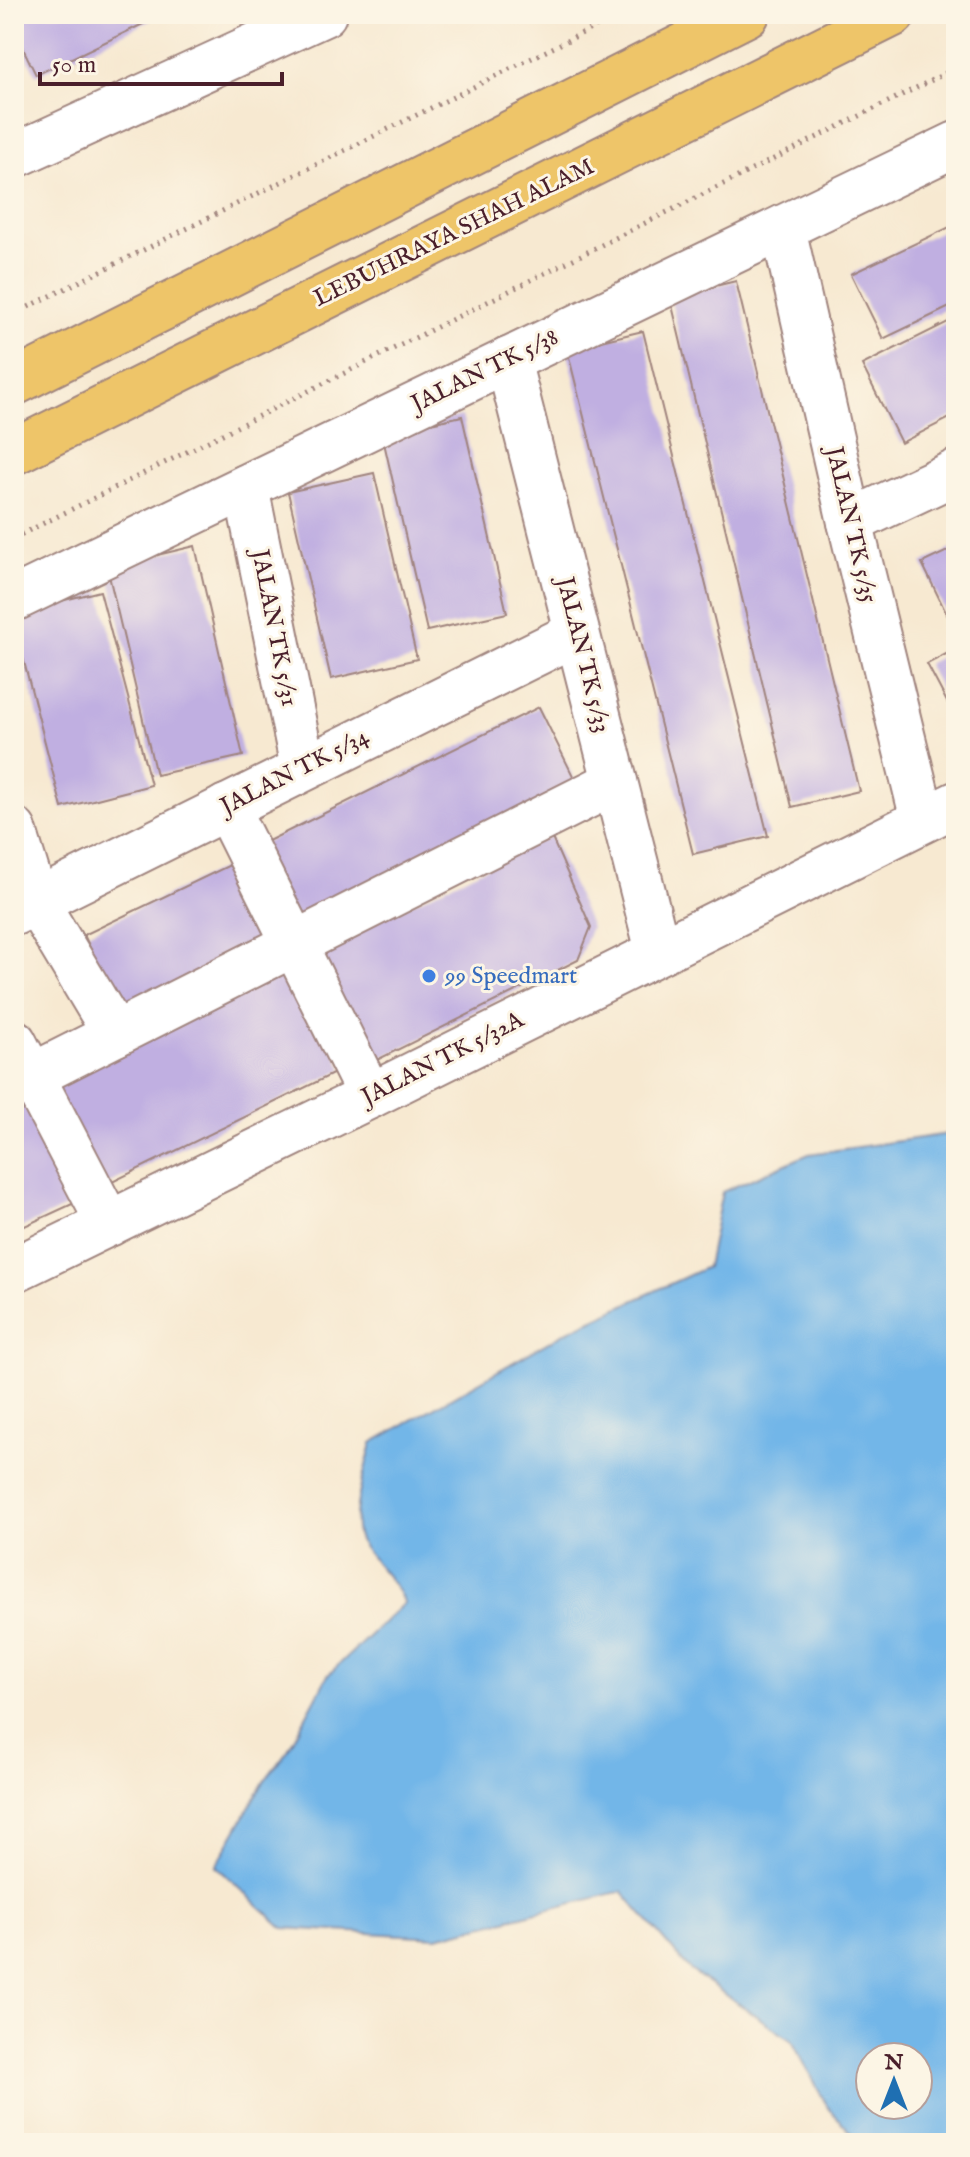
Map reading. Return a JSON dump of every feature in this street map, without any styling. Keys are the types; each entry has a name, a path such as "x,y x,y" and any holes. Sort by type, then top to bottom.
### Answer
{"highway":[{"path":"14,383 747,14"},
{"name":"LEBUHRAYA SHAH ALAM","path":"14,452 893,14"}],"street":[{"path":"14,156 324,14"},
{"name":"JALAN TK 5/38","path":"14,599 956,144"},
{"name":"JALAN TK 5/35","path":"783,228 850,522 939,812"},
{"name":"JALAN TK 5/33","path":"508,360 658,951"},
{"path":"850,522 956,472"},
{"name":"JALAN TK 5/31","path":"246,487 303,768"},
{"name":"JALAN TK 5/34","path":"25,907 577,633"},
{"path":"109,1224 20,1068 115,1034 615,782"},
{"path":"226,807 370,1096"},
{"name":"JALAN TK 5/32A","path":"14,1270 939,812"},
{"path":"14,830 25,907 115,1034"}],"path":[{"path":"14,314 621,14"},
{"path":"14,538 956,68"}],"water":[{"path":"956,1133 956,2143 863,2143 857,2139 827,2106 792,2041 689,1969 622,1891 437,1937 283,1928 216,1866 265,1780 288,1750 328,1675 404,1603 395,1586 360,1542 357,1533 357,1508 372,1443 568,1331 707,1267 722,1192 809,1154"}],"building":[{"path":"16,14 164,14 36,75 14,30"},
{"path":"956,224 956,304 883,339 851,274"},
{"path":"736,281 859,791 792,807 670,297"},
{"path":"956,318 956,415 901,443 862,365"},
{"path":"643,331 768,836 693,854 567,349"},
{"path":"462,416 507,613 427,631 382,434"},
{"path":"374,473 417,659 331,679 288,492"},
{"path":"195,546 243,756 156,775 107,567"},
{"path":"956,547 956,623 952,625 922,563"},
{"path":"100,591 151,785 62,808 14,613"},
{"path":"956,649 956,719 927,664"},
{"path":"539,707 579,788 294,930 254,848"},
{"path":"551,836 591,927 578,960 365,1066 312,952"},
{"path":"234,863 275,944 123,1017 84,935"},
{"path":"292,965 343,1069 102,1187 50,1083"},
{"path":"30,1096 81,1200 14,1231 14,1104"}],"place":[{"name":"99 Speedmart","path":"429,976"}]}
